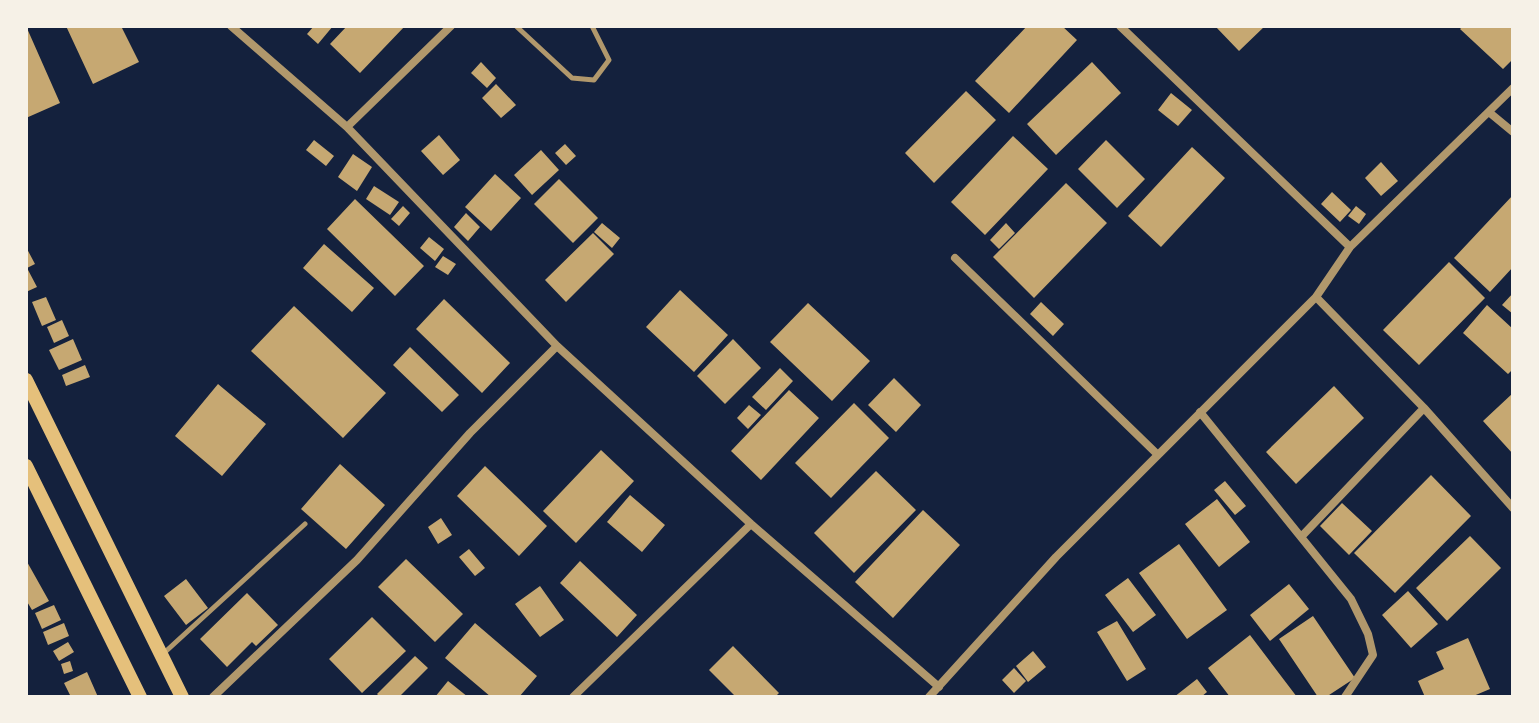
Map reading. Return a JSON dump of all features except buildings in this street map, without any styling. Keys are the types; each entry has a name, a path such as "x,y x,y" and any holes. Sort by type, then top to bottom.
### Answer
{"main road":[{"path":"26,380 182,697"},
{"path":"26,466 140,697"}],"street":[{"path":"231,26 347,127 557,346 751,524 939,687"},
{"path":"347,127 451,26"},
{"path":"1120,26 1350,247"},
{"path":"929,697 1056,557 1316,297 1350,247 1513,88"},
{"path":"1490,113 1513,132"},
{"path":"955,258 1157,454"},
{"path":"1316,297 1424,408 1513,508"},
{"path":"213,697 357,560 470,433 557,346"},
{"path":"1302,536 1424,408"},
{"path":"1200,412 1263,494 1302,536 1351,599 1368,634 1373,655 1345,697"},
{"path":"573,697 751,524"}],"lane":[{"path":"516,26 572,78 594,80 609,60 592,26"},
{"path":"161,656 305,524"}]}
